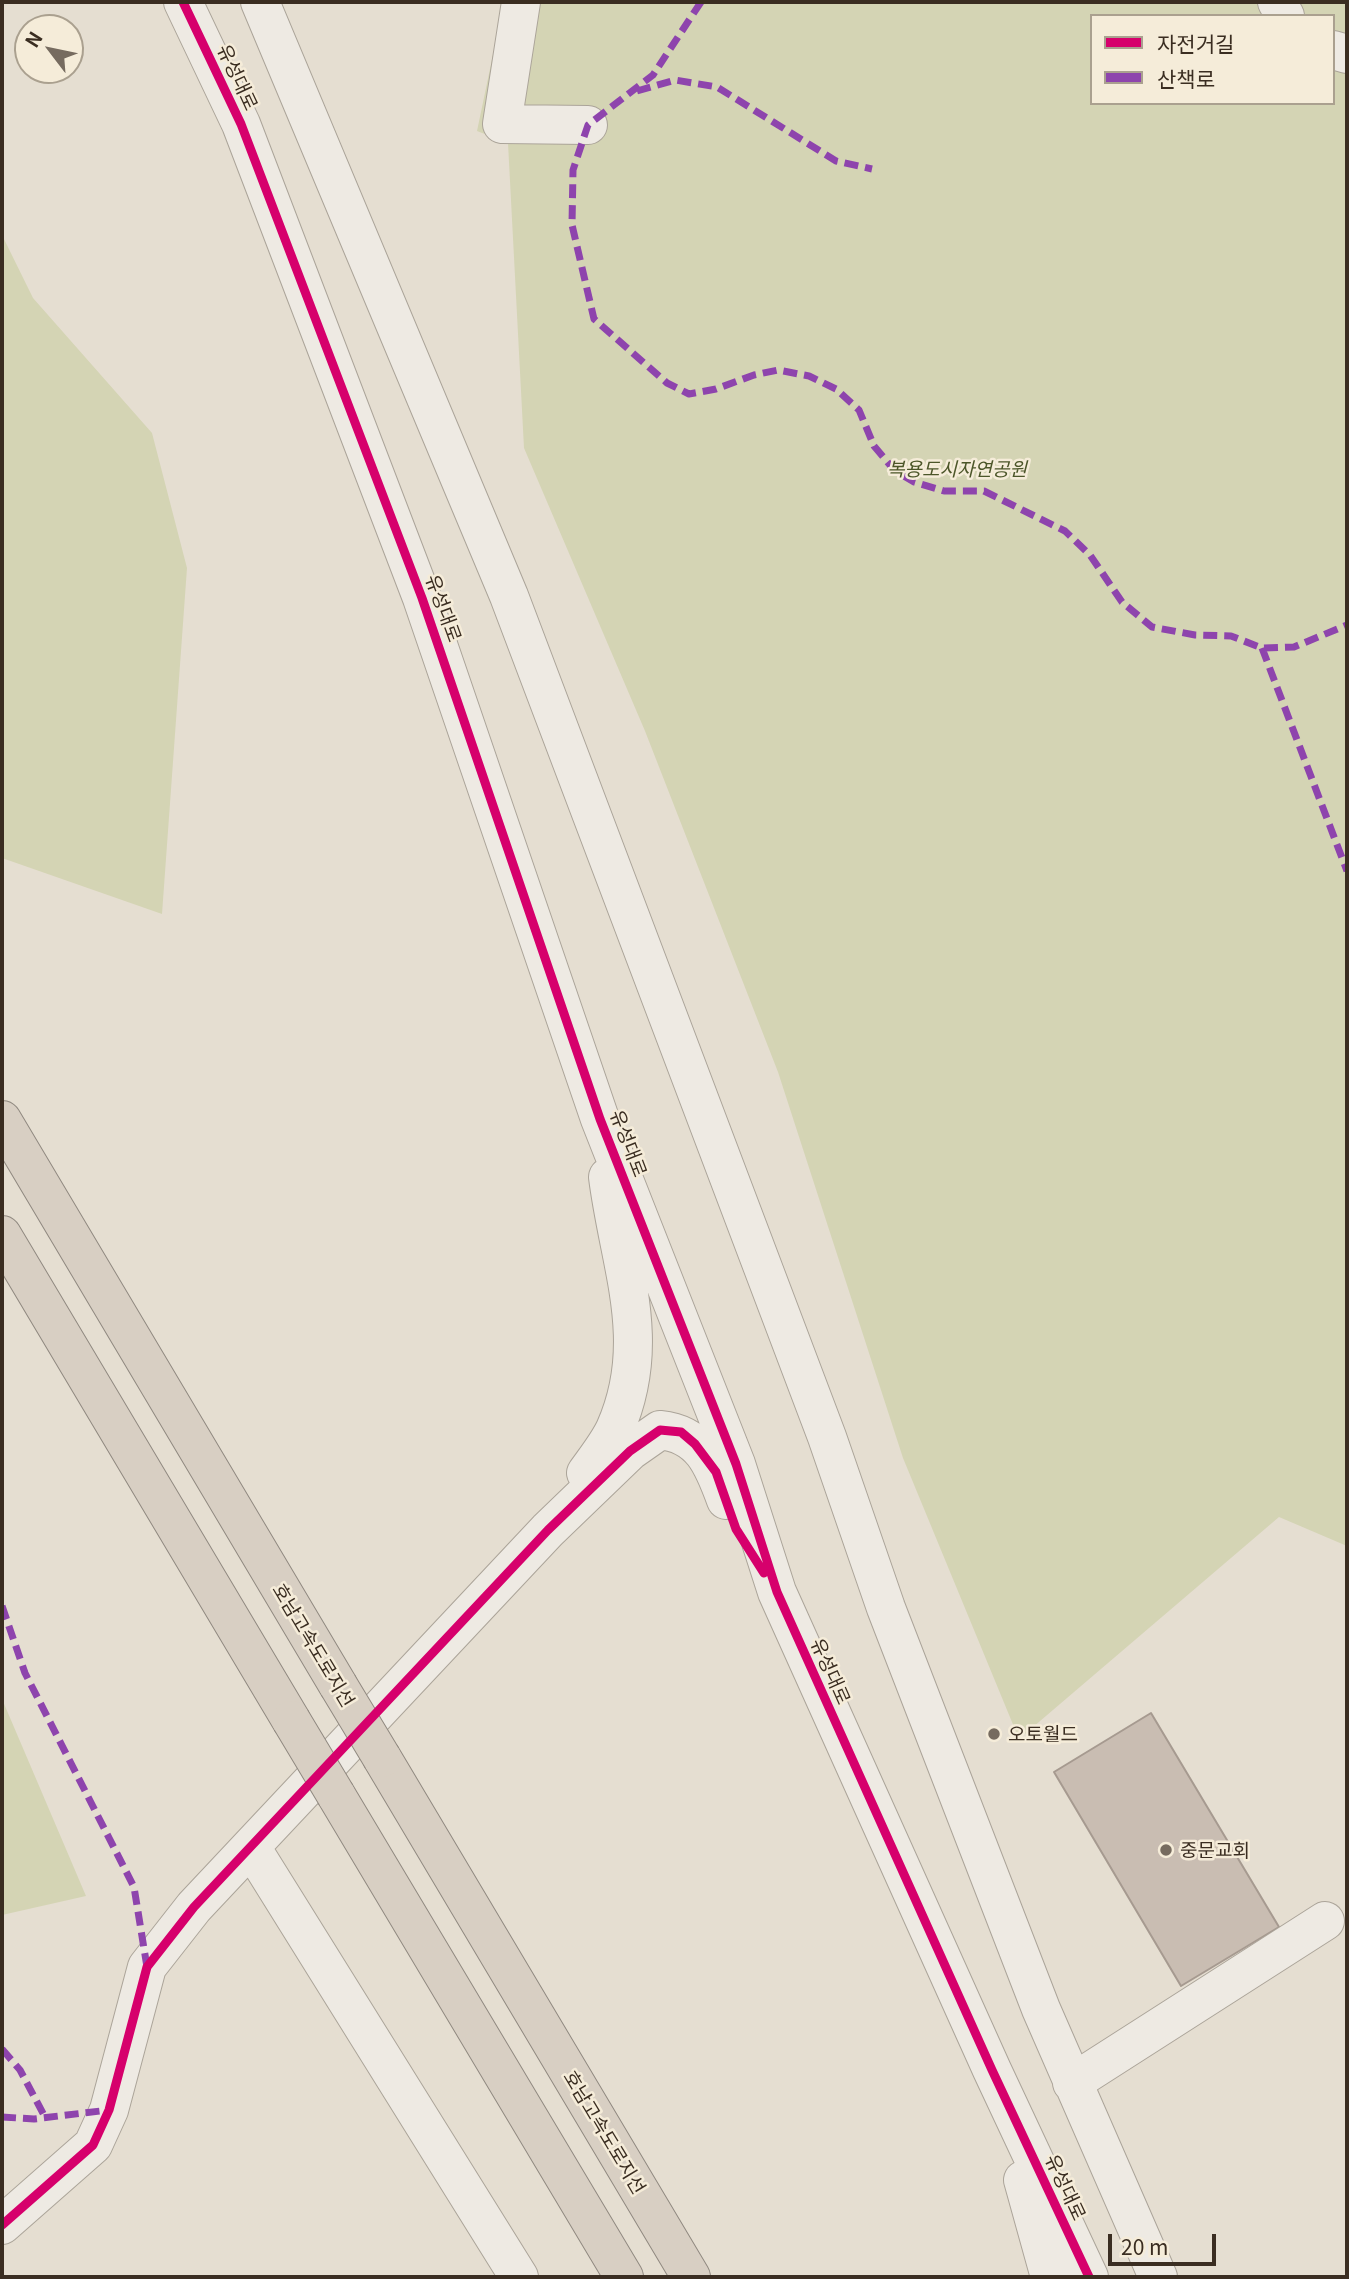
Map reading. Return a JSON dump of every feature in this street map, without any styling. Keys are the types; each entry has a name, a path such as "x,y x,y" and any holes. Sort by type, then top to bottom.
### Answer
{"highway":[{"name":"호남고속도로지선","path":"2,1120 691,2277"},
{"path":"2,1235 624,2277"}],"street":[{"name":"유성대로","path":"183,2 241,124 422,598 600,1119 736,1464 777,1592 992,2070 1089,2277"},
{"path":"260,2 509,596 827,1437 886,1608 1041,2009 1158,2277"},
{"path":"521,2 502,124 588,125"},
{"path":"548,1530 615,1430 632,1377 635,1327 628,1276 614,1228 600,1119"},
{"path":"2,2225 93,2145 109,2110 147,1967 194,1907 548,1530 630,1451 660,1430 681,1432 695,1444 716,1472 736,1529 777,1592"},
{"path":"251,1847 519,2277"},
{"path":"1072,2083 1325,1921"},
{"path":"992,2070 1050,2277"}],"green space":[{"name":"복용도시자연공원","path":"504,2 1347,2 1347,1546 1279,1517 1019,1739 903,1458 778,1072 645,731 524,448 508,143 477,131"},
{"path":"2,235 33,298 152,433 187,568 162,914 2,858"},
{"path":"2,1699 86,1896 2,1915"}],"building":[{"name":"중문교회","path":"1151,1713 1279,1927 1181,1986 1054,1772"}],"marked path":[{"path":"701,2 653,75 588,125 573,170 572,225 594,319 667,383 689,394 716,389 754,375 778,370 809,376 836,389 859,410 874,446 895,471 914,482 944,491 984,491 1065,531 1090,555 1122,602 1152,627 1195,635 1231,636 1262,648 1294,647 1347,625"},
{"path":"637,91 675,80 717,87 836,161 872,169"},
{"path":"1262,648 1347,871"},
{"path":"2,1606 25,1673 134,1887 147,1967"},
{"path":"2,2049 20,2070 45,2117"},
{"path":"2,2117 34,2119 109,2110"}],"cycle path":[{"path":"183,2 241,124 422,598 600,1119 736,1464 777,1592 992,2070 1089,2277"},
{"path":"2,2225 93,2145 109,2110 147,1967 194,1907 548,1530 630,1451 660,1430 681,1432 695,1444 716,1472 736,1529 764,1573"}],"place":[{"name":"오토월드","path":"994,1734"},
{"name":"중문교회","path":"1166,1850"}]}
